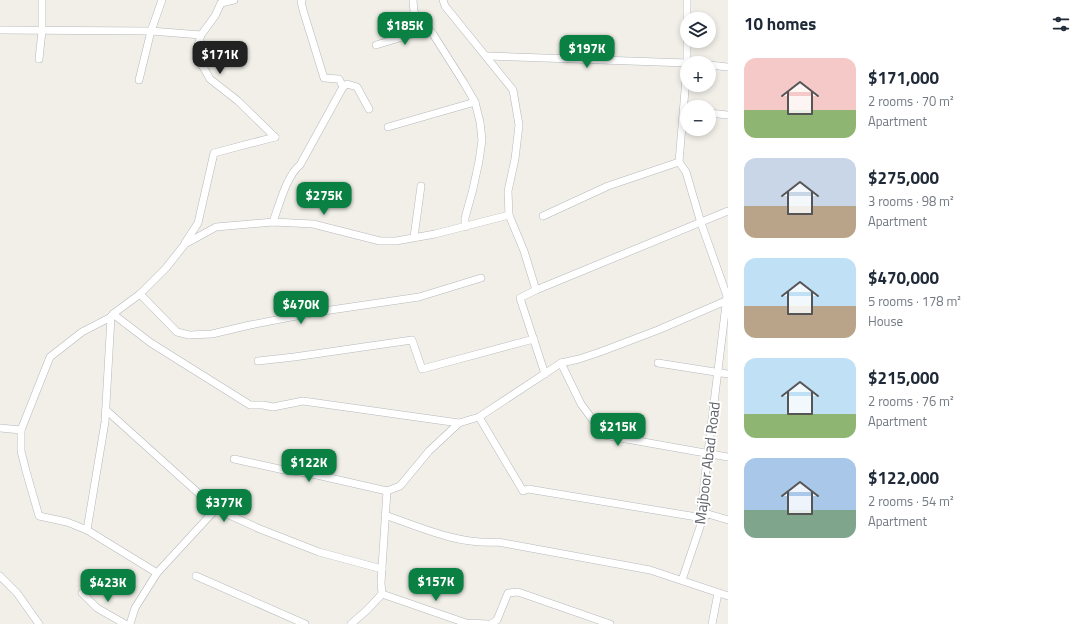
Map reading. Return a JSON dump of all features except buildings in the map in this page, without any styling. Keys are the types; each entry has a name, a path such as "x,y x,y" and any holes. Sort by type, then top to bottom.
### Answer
{"street":[{"path":"38,59 42,31 42,0"},
{"path":"139,80 151,31 162,0"},
{"path":"215,16 218,3 216,0"},
{"path":"157,573 87,530 67,522 39,516 21,451 22,430 50,357 82,332 112,315 140,294 166,268 185,244 198,223 214,153 275,136 238,101 210,79 202,65 197,49 201,35 215,16 221,3 234,0"},
{"path":"302,0 300,1 324,78 339,79 343,87"},
{"path":"413,0 414,12 428,29 475,102 480,122 482,140 473,189 465,218 465,227"},
{"path":"444,0 445,6 513,90 519,125 515,159 508,191 509,215 524,251 536,290"},
{"path":"687,0 687,12"},
{"path":"376,45 428,29"},
{"path":"0,30 151,31 201,35"},
{"path":"487,56 680,64"},
{"path":"716,66 728,67"},
{"path":"273,222 288,179 300,165 343,87 347,84 357,87 369,109"},
{"path":"388,127 475,102"},
{"path":"716,114 728,115"},
{"path":"543,216 608,186 679,162 682,136"},
{"name":"Majboor Abad Road","path":"679,162 686,172 701,223 727,296 700,510 703,518 682,580"},
{"path":"414,237 421,186"},
{"path":"546,374 520,298 536,290 728,211"},
{"path":"185,244 216,227 273,222 313,224 380,241 396,241 465,227 509,215"},
{"path":"140,294 177,332 189,335 212,334 317,312 419,297 481,278"},
{"path":"112,315 250,405 273,407 303,401 459,423 479,417 561,363 600,352 658,330 727,300"},
{"path":"87,530 106,410 112,315"},
{"path":"258,361 412,340 422,369 534,339"},
{"path":"561,363 580,404 604,435 728,457"},
{"path":"658,363 728,374"},
{"path":"106,410 216,509 260,529 319,552 382,569"},
{"path":"479,417 523,491 528,489 703,518 708,514 728,520"},
{"path":"234,459 284,470 308,473 387,491 400,486 429,451 459,423"},
{"path":"0,428 22,430"},
{"path":"351,624 382,594 381,583 387,491"},
{"path":"130,624 135,608 157,573 216,509"},
{"path":"385,515 453,538 484,543 498,542 650,570 728,596"},
{"path":"0,576 17,593 39,624"},
{"path":"196,576 305,624"},
{"path":"492,624 497,620 508,593 518,592 610,624"},
{"path":"712,624 718,592"},
{"path":"82,594 97,608 125,624"},
{"path":"382,594 466,623 488,624"}]}
